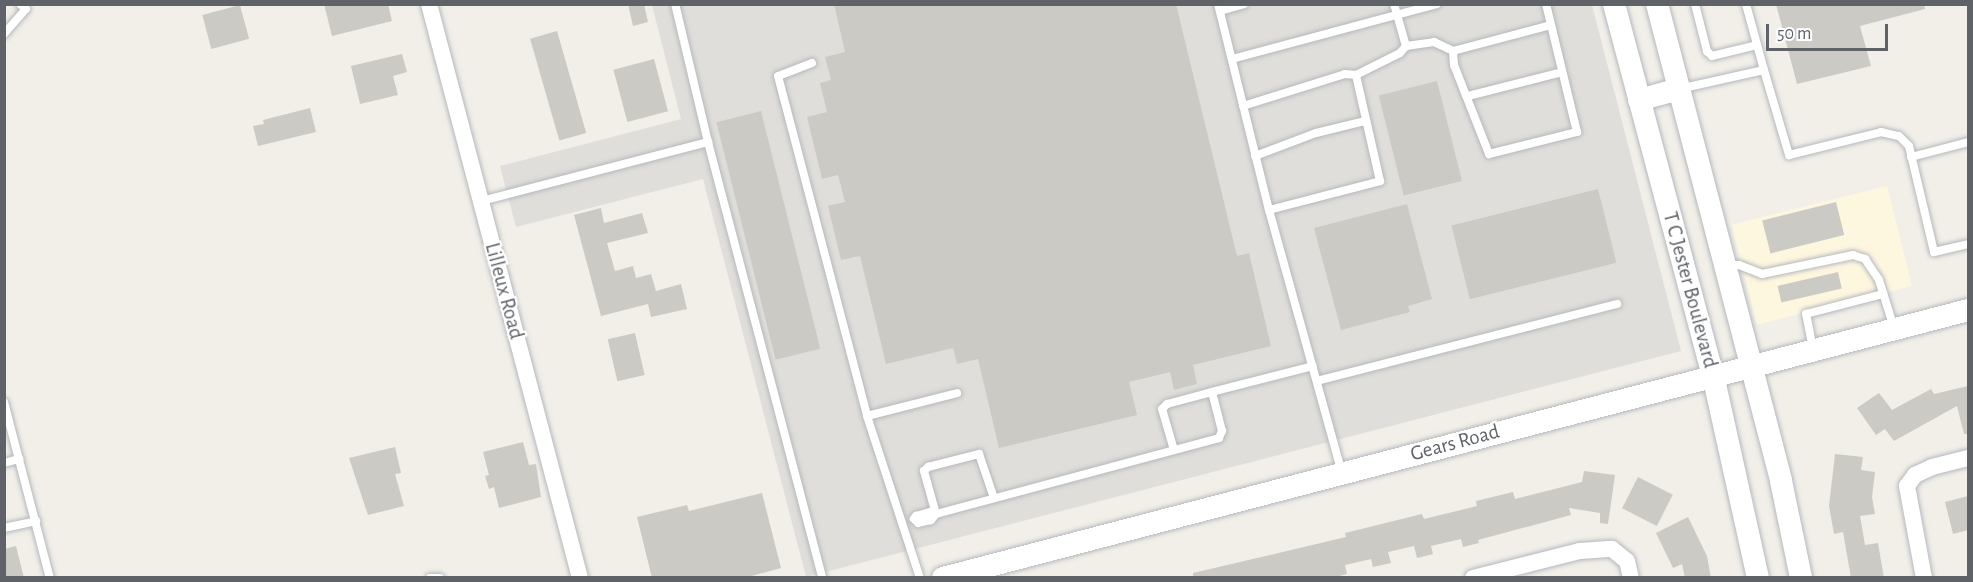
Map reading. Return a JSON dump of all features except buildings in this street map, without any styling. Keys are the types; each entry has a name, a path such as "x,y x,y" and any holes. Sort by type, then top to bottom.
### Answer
{"main road":[{"name":"T C Jester Boulevard","path":"1614,4 1713,375 1758,578"},
{"name":"T C Jester Boulevard","path":"1657,4 1781,481 1801,578"},
{"path":"1639,100 1678,89"},
{"name":"Gears Road","path":"943,578 1968,309"}],"street":[{"name":"Lilleux Road","path":"429,4 579,578"},
{"path":"1924,578 1907,486 1915,475 1932,467 1968,458"},
{"path":"1473,578 1562,554 1612,549 1627,561 1631,578"}],"lane":[{"path":"4,34 26,9 20,4"},
{"path":"675,4 708,142 822,578"},
{"path":"1244,4 1219,8 1269,210 1342,473"},
{"path":"1394,4 1406,46"},
{"path":"1232,59 1437,4"},
{"path":"1453,51 1454,65 1489,154 1577,132 1546,4"},
{"path":"1695,4 1707,51 1712,56 1757,45"},
{"path":"1746,4 1789,155 1881,132 1899,136 1909,146 1935,252 1968,244"},
{"path":"1243,106 1346,74 1356,75 1400,53 1406,46 1434,42 1453,51 1551,25"},
{"path":"812,63 778,76 867,416 900,523 920,578"},
{"path":"1678,89 1764,70"},
{"path":"1468,96 1562,72"},
{"path":"1269,210 1380,182 1356,75"},
{"path":"1255,156 1316,133 1365,121"},
{"path":"481,201 708,142"},
{"path":"1911,158 1968,142"},
{"path":"1725,265 1739,265 1762,274 1772,274 1852,255 1864,259 1870,264 1894,328"},
{"path":"1813,349 1806,314 1883,294"},
{"path":"1317,381 1617,304"},
{"path":"1174,450 1162,409 1167,404 1312,366"},
{"path":"900,523 930,512 936,514 1219,438 1222,431 1212,392"},
{"path":"867,416 957,393"},
{"path":"4,402 50,578"},
{"path":"936,514 924,471 928,467 979,454 994,498"},
{"path":"4,463 19,459"},
{"path":"4,528 36,521"},
{"path":"430,578 440,578"}],"shaded area":[{"path":"652,5 1592,5 1681,351 806,577 703,179 516,227 500,166 681,119"},
{"path":"1887,186 1912,286 1757,325 1732,225"}]}
